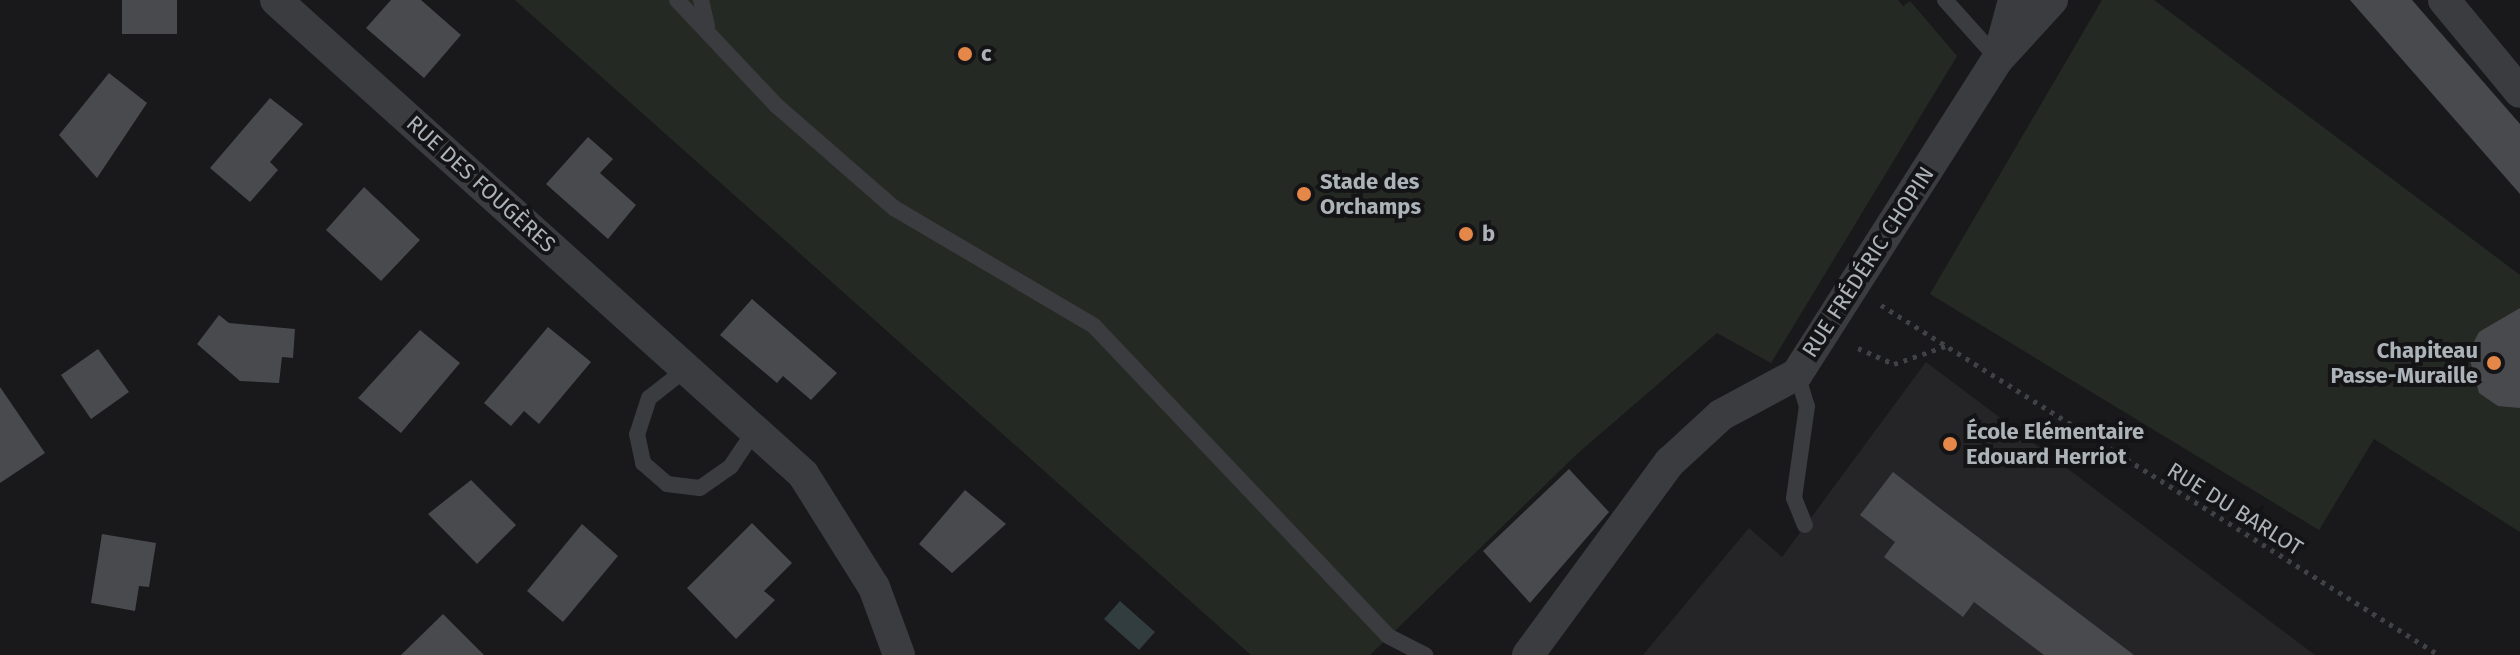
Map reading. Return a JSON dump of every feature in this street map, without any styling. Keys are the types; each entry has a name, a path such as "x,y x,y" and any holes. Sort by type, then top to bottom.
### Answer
{"street":[{"name":"RUE DES FOUGÈRES","path":"276,0 753,433 803,474 874,587 899,655"},
{"name":"RUE FRÉDÉRIC CHOPIN","path":"1998,59 2014,0"},
{"name":"RUE FRÉDÉRIC CHOPIN","path":"1524,654 1670,462 1721,415 1797,374 1998,59 2052,0"},
{"path":"2446,1 2520,92"}],"lane":[{"path":"677,0 707,26 777,106 894,208 1094,326 1388,636 1425,655"},
{"path":"701,0 707,26"},
{"path":"1945,0 1998,59"},
{"path":"686,369 649,398 637,434 643,463 667,484 700,488 731,466 753,433"},
{"path":"1797,374 1807,406 1794,498 1805,525"}],"path":[{"name":"RUE DU BARLOT","path":"1852,287 2439,655"},
{"path":"1853,355 1861,344 1894,364 1946,346"}],"shaded area":[{"name":"Stade des Orchamps","path":"515,0 1898,0 1903,6 1910,1 1957,56 1771,363 1717,333 1577,454 1370,655 1251,655"},
{"path":"2102,0 2154,0 2520,275 2520,532 2374,439 2319,530 1930,294"},
{"name":"École Elémentaire Edouard Herriot","path":"1926,362 2315,655 1643,655 1749,528 1782,557"},
{"path":"1120,601 1155,632 1139,650 1104,619"}],"building":[{"path":"122,0 177,0 177,34 122,34"},
{"path":"391,0 421,0 461,35 424,78 366,28"},
{"path":"2350,0 2412,0 2520,124 2520,194"},
{"path":"109,73 147,103 97,178 59,135"},
{"path":"270,98 303,124 270,162 278,170 250,202 210,168"},
{"path":"588,137 613,159 600,173 636,205 608,239 546,184"},
{"path":"364,187 420,240 381,281 326,230"},
{"path":"752,299 837,373 811,400 783,376 777,383 720,335"},
{"name":"Chapiteau Passe-Muraille","path":"2520,308 2520,408 2498,406 2479,393 2468,353 2479,332"},
{"path":"219,315 229,323 295,329 293,358 282,357 279,383 240,381 197,344"},
{"path":"548,327 591,362 539,424 524,411 511,426 484,403"},
{"path":"420,330 460,363 401,433 358,398"},
{"path":"98,349 129,392 91,419 61,375"},
{"path":"0,387 45,453 0,483"},
{"path":"1569,469 1609,512 1530,603 1483,551"},
{"path":"1893,472 2134,655 2044,655 1974,602 1963,617 1884,557 1895,542 1860,515"},
{"path":"471,480 516,525 477,564 428,514"},
{"path":"965,490 1006,524 952,573 919,544"},
{"path":"752,523 792,563 764,591 775,600 736,639 687,588"},
{"path":"582,524 618,556 563,622 527,591"},
{"path":"102,534 156,543 149,587 139,586 135,611 91,603"},
{"path":"443,614 484,655 401,655"}],"place":[{"name":"c","path":"965,54"},
{"name":"Stade des Orchamps","path":"1304,194"},
{"name":"b","path":"1466,234"},
{"name":"Chapiteau Passe-Muraille","path":"2494,363"},
{"name":"École Elémentaire Edouard Herriot","path":"1950,444"}]}
